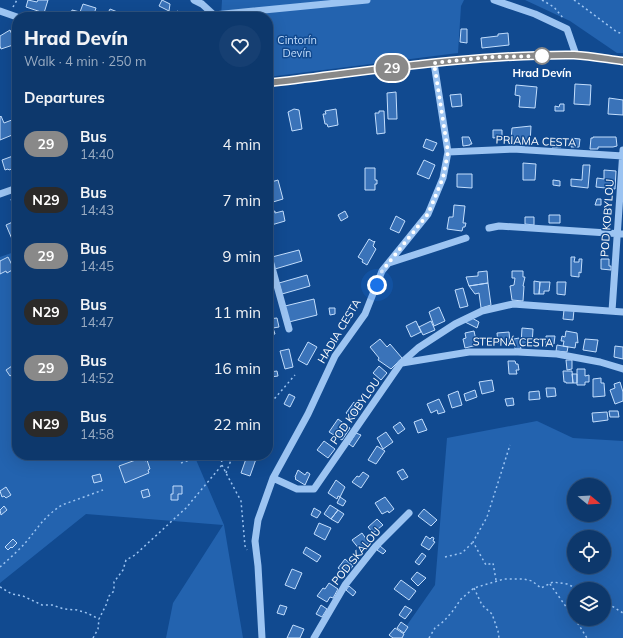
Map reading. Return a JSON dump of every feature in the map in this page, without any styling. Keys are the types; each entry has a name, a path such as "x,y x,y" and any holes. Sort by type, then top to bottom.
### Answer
{"street":[{"path":"194,0 202,4 210,12"},
{"path":"252,12 367,0"},
{"path":"494,0 535,14 566,29 576,55"},
{"path":"0,11 12,15"},
{"path":"273,82 489,57 576,55 623,61"},
{"name":"HADIA CESTA","path":"273,478 308,414 335,356 365,314 382,271 428,214 443,178 448,152 434,63"},
{"name":"PRIAMA CESTA","path":"448,152 513,149 623,156"},
{"name":"POD KOBYLOU","path":"612,311 620,234 623,150"},
{"path":"0,194 12,190"},
{"path":"489,228 499,226 620,234"},
{"path":"389,263 466,238"},
{"path":"273,272 288,329"},
{"name":"POD KOBYLOU","path":"273,478 297,489 314,489 401,364 418,348 455,324 482,311 513,304 623,312"},
{"name":"STEPNÁ CESTA","path":"401,364 469,352 518,352 557,354 600,362 623,369"},
{"path":"262,638 258,566 254,541 258,520 273,478"},
{"name":"POD SKALOU","path":"314,638 345,585 375,547 409,513"}],"path":[{"path":"542,0 559,12 564,20 566,29"},
{"path":"574,0 617,32 623,34"},
{"path":"10,196 12,201"},
{"path":"273,400 295,375"},
{"path":"445,557 462,553 473,542 487,517 510,445"},
{"path":"181,463 190,460"},
{"path":"222,460 222,465 241,501 245,546 249,553"},
{"path":"226,473 231,460"},
{"path":"94,638 98,629 99,620 109,596 114,591 114,582 123,570 126,560 135,555 186,508 222,465"},
{"path":"0,567 56,508 103,490"},
{"path":"473,542 486,565 493,563 496,580"},
{"path":"429,638 435,628 444,622 461,599 474,588 496,580 504,579 524,579 532,581 541,588 553,582 567,584"},
{"path":"550,584 567,608"},
{"path":"0,586 12,594 23,596 42,605 52,605 64,609 77,610 87,613 99,620"},
{"path":"474,588 482,605 492,614 498,631 498,638"},
{"path":"611,605 623,613"},
{"path":"579,626 587,638"}],"green space":[{"name":"Cintorín Devín","path":"222,0 464,0 461,6 458,53 273,76 273,12 221,12"},
{"path":"525,0 623,0 623,53 617,53 570,21"},
{"path":"12,253 12,460 196,460 224,525 243,638 166,638 173,603 223,525 86,514 0,583 0,257"},
{"path":"537,421 573,438 623,441 623,638 398,638 435,585 447,438"}],"building":[{"path":"28,0 37,2 38,0 48,0 44,12 26,7"},
{"path":"162,0 170,4 169,11 159,6"},
{"path":"83,4 96,8 95,12 80,12"},
{"path":"110,9 118,12 108,12"},
{"path":"461,29 467,29 467,43 460,42"},
{"path":"10,30 12,35 12,45 1,49 0,36"},
{"path":"508,33 509,45 482,48 481,38"},
{"path":"575,84 591,85 590,105 574,104"},
{"path":"516,85 537,87 535,108 519,107 520,96 515,95"},
{"path":"396,92 397,119 388,119 387,93"},
{"path":"461,94 462,106 452,107 450,95"},
{"path":"609,98 623,100 623,115 608,114"},
{"path":"560,104 564,104 564,111 555,111 555,106 559,107"},
{"path":"294,109 299,110 302,129 292,131 288,112"},
{"path":"336,109 338,125 328,127 327,124 325,124 323,114 326,114 325,111"},
{"path":"379,111 384,111 385,133 377,134 375,113 379,113"},
{"path":"1,116 4,123 12,120 12,135 0,140"},
{"path":"531,126 530,144 511,140 512,128"},
{"path":"493,130 502,130 502,137 493,138"},
{"path":"462,137 469,137 472,144 463,146"},
{"path":"616,137 617,146 590,149 591,138"},
{"path":"571,138 580,139 579,147 571,147"},
{"path":"426,139 437,143 433,151 423,147"},
{"path":"552,140 561,141 561,147 552,147"},
{"path":"12,156 12,169 5,170 2,160"},
{"path":"424,160 435,165 429,179 417,174"},
{"path":"523,163 536,164 535,180 523,180"},
{"path":"583,165 590,165 588,188 571,186 571,179 582,180"},
{"path":"365,168 375,168 375,180 377,180 377,184 375,184 375,190 365,190"},
{"path":"604,170 616,171 615,189 596,187 597,178 604,179"},
{"path":"457,174 472,174 472,188 457,187"},
{"path":"278,180 283,199 273,202 273,182"},
{"path":"553,180 560,181 560,186 553,185"},
{"path":"597,199 601,199 601,205 595,205"},
{"path":"454,205 465,206 463,223 466,223 462,231 447,229 449,217 453,217"},
{"path":"275,211 275,213 283,211 285,221 273,225 273,212"},
{"path":"345,211 348,217 341,221 338,215"},
{"path":"549,215 560,215 560,223 549,223"},
{"path":"396,216 405,221 399,233 390,229"},
{"path":"525,217 534,217 534,225 525,224"},
{"path":"12,222 12,239 6,225"},
{"path":"369,239 374,242 375,241 373,246 376,249 367,265 358,257"},
{"path":"299,250 302,261 275,269 273,257"},
{"path":"8,257 12,265 12,270 0,274 0,261"},
{"path":"571,257 575,257 574,262 579,262 579,259 582,259 581,273 579,272 579,277 571,276"},
{"path":"601,259 609,259 609,266 611,266 611,270 601,269"},
{"path":"487,271 488,283 469,286 466,277 478,276 478,272"},
{"path":"512,271 523,271 523,277 525,277 523,286 523,301 512,300 510,286 514,285 515,278 512,278"},
{"path":"307,275 310,286 282,294 279,283"},
{"path":"534,281 540,282 539,294 534,294"},
{"path":"540,282 550,282 549,291 544,291 544,294 539,294"},
{"path":"557,282 566,282 565,295 557,294"},
{"path":"488,283 491,305 481,308 479,293 475,294 469,286"},
{"path":"463,288 468,306 460,308 455,290"},
{"path":"314,299 317,315 289,322 285,306"},
{"path":"439,307 445,321 434,326 429,312"},
{"path":"329,308 335,308 335,314 330,315"},
{"path":"564,310 574,310 573,320 563,319"},
{"path":"273,318 277,318 279,327 273,328"},
{"path":"472,318 479,322 477,328 465,322"},
{"path":"416,321 421,332 411,337 406,326"},
{"path":"431,321 435,330 423,335 419,327"},
{"path":"522,328 533,329 532,345 521,345"},
{"path":"474,331 477,345 465,348 463,339 466,338 465,333"},
{"path":"566,331 577,333 578,343 576,342 575,348 563,346 564,341 561,341 562,336 565,337"},
{"path":"509,332 510,342 498,343 497,333"},
{"path":"546,336 555,336 554,344 546,344"},
{"path":"519,338 521,349 515,349 514,339"},
{"path":"380,339 387,347 390,344 402,358 391,369 378,360 379,358 370,347"},
{"path":"585,339 598,340 596,352 583,350"},
{"path":"308,342 317,347 307,365 298,360"},
{"path":"557,345 568,347 567,352 556,351"},
{"path":"615,346 623,347 623,359 614,357"},
{"path":"289,349 293,367 285,369 280,351"},
{"path":"566,360 572,360 572,369 567,370"},
{"path":"508,361 515,361 516,364 518,364 519,370 516,370 517,374 509,374"},
{"path":"12,366 12,375 10,376 6,370"},
{"path":"379,366 387,373 381,380 373,373"},
{"path":"577,369 585,369 585,376 589,375 589,382 585,382 585,385 577,385"},
{"path":"277,371 278,376 273,377 273,372"},
{"path":"563,371 572,371 573,383 564,382"},
{"path":"572,374 577,374 577,383 573,383"},
{"path":"601,378 601,383 604,383 605,396 593,397 593,379"},
{"path":"492,380 494,391 482,394 479,382"},
{"path":"620,382 623,392 623,401 615,404 610,390 615,388 614,384"},
{"path":"546,388 555,388 556,396 547,397"},
{"path":"475,390 477,397 466,401 464,394"},
{"path":"458,391 462,405 452,408 448,395"},
{"path":"539,391 540,399 529,400 529,392"},
{"path":"289,394 295,397 290,407 284,404"},
{"path":"513,398 514,405 507,406 505,399"},
{"path":"439,399 445,412 438,414 437,410 431,413 427,404"},
{"path":"354,402 360,407 352,418 346,413"},
{"path":"609,411 618,411 619,417 610,417"},
{"path":"607,412 608,420 593,422 592,413"},
{"path":"338,419 350,428 342,440 329,432"},
{"path":"422,419 427,430 418,433 414,422"},
{"path":"400,422 405,429 398,434 393,427"},
{"path":"386,432 393,442 383,449 377,438"},
{"path":"356,433 361,435 353,447 349,444"},
{"path":"324,441 335,449 328,458 317,450"},
{"path":"377,446 385,451 376,464 368,460"},
{"path":"136,460 147,460 150,469 148,470 149,473 125,483 119,466"},
{"path":"246,460 256,460 250,476 241,473"},
{"path":"403,469 408,477 402,480 397,472"},
{"path":"298,470 305,475 307,472 310,474 305,485 295,479"},
{"path":"363,472 369,476 361,488 352,482"},
{"path":"100,474 102,481 94,483 92,476"},
{"path":"336,480 345,487 340,497 338,496 337,499 328,493"},
{"path":"173,486 182,486 182,494 178,494 178,500 171,500"},
{"path":"6,487 11,495 6,498 4,496 2,497 0,491"},
{"path":"148,489 150,496 143,498 141,491"},
{"path":"340,497 346,501 343,506 337,503"},
{"path":"385,497 394,509 389,513 388,511 382,514 375,503"},
{"path":"330,505 338,510 331,519 324,514"},
{"path":"4,506 7,510 1,515 0,510"},
{"path":"314,508 321,512 317,518 311,515"},
{"path":"424,509 437,520 431,526 418,516"},
{"path":"338,510 344,514 338,523 331,519"},
{"path":"377,519 383,525 373,533 368,527"},
{"path":"319,523 331,528 325,540 314,534"},
{"path":"362,533 369,543 360,550 352,540"},
{"path":"426,536 430,539 432,537 434,538 433,541 435,542 429,550 421,545"},
{"path":"13,539 17,543 8,550 5,547"},
{"path":"380,546 386,551 383,554 377,550"},
{"path":"306,547 321,556 317,562 303,553"},
{"path":"422,553 426,556 419,565 415,562"},
{"path":"345,559 353,566 346,574 338,568"},
{"path":"292,569 302,573 295,589 285,585"},
{"path":"417,572 426,578 418,586 411,579"},
{"path":"401,580 416,591 409,600 394,589"},
{"path":"329,583 338,589 333,598 330,597 327,602 317,596"},
{"path":"349,586 356,592 353,596 346,590"},
{"path":"280,605 287,607 284,615 277,613"},
{"path":"321,605 327,609 322,617 316,614"},
{"path":"405,606 412,610 405,619 399,615"},
{"path":"401,622 408,627 404,633 397,628"},
{"path":"293,625 304,629 300,638 287,638"},
{"path":"395,628 404,634 402,638 393,638 389,635"}],"bus line":[{"name":"29","path":"273,82 489,57 576,55 623,61"}],"place":[{"name":"Hrad Devín","path":"542,56"}],"route":[{"path":"377,285 382,271 428,214 443,178 448,152 434,63 489,57 542,56"}]}
